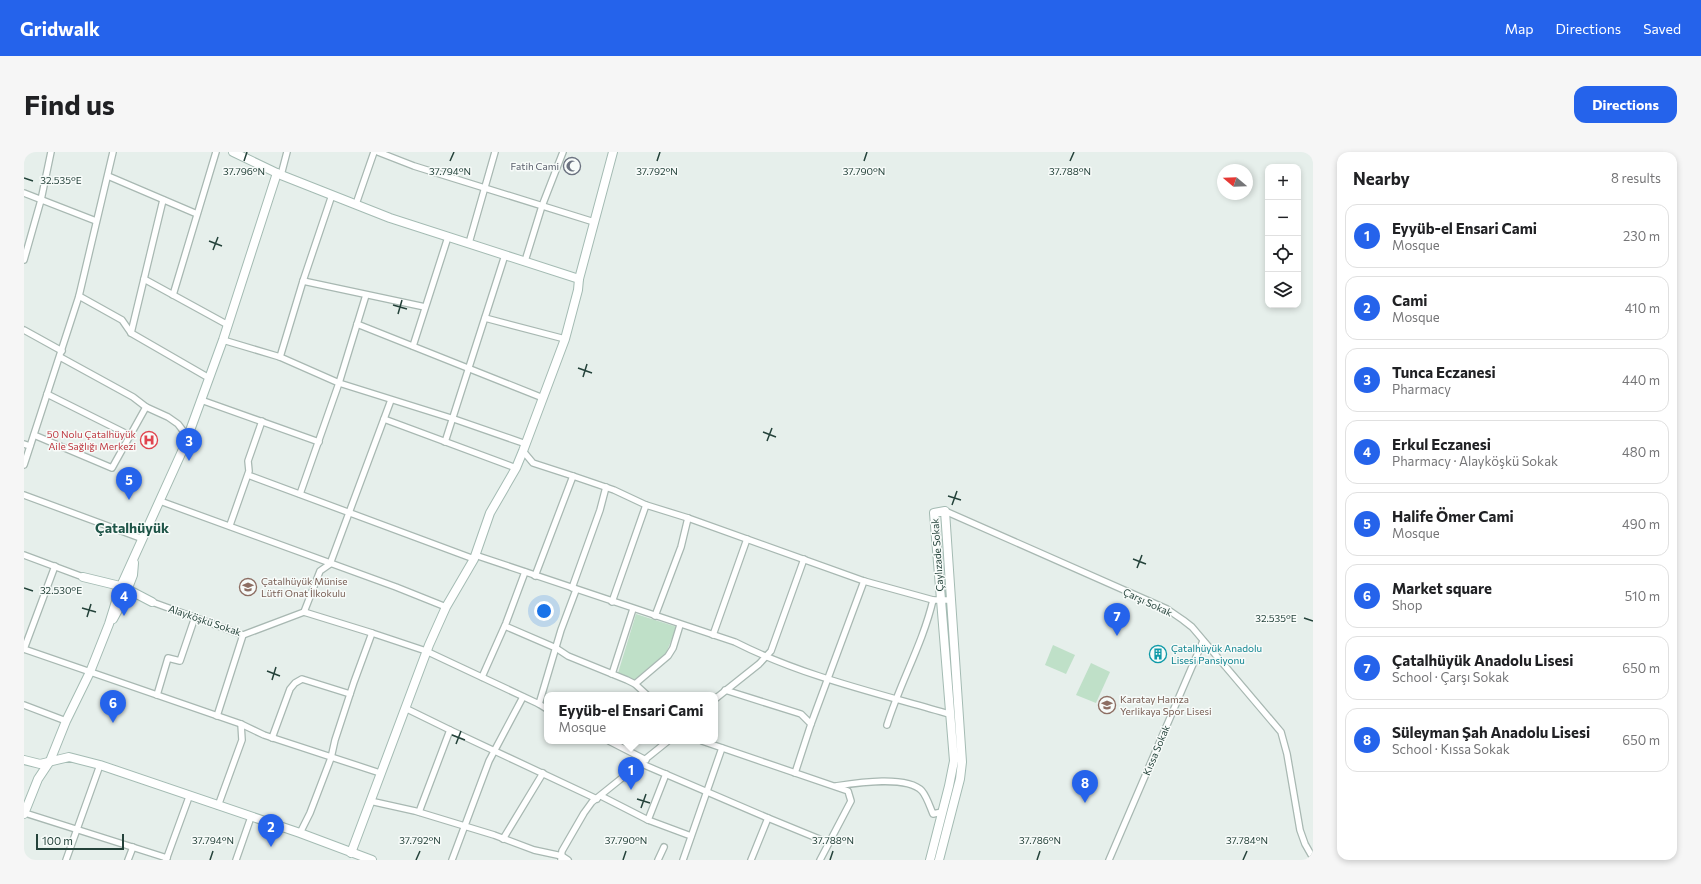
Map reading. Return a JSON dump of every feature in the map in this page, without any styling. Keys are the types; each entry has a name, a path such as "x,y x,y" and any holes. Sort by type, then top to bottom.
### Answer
{"street":[{"path":"24,260 41,200 52,152"},
{"path":"24,465 27,445 34,435 80,296 113,152"},
{"path":"173,295 216,152"},
{"path":"233,152 279,174 390,218 579,279"},
{"path":"189,796 167,859 77,829 24,814 38,779 50,761 66,721 90,672 123,591 133,575 135,558 187,436 223,340 287,152"},
{"path":"356,204 374,152"},
{"path":"378,152 414,166 484,189 594,222"},
{"path":"469,243 495,152"},
{"path":"525,261 542,206 563,152"},
{"path":"352,853 380,773 426,652 446,608 474,557 490,513 516,468 565,339 578,290 579,279 613,152"},
{"path":"108,176 197,214"},
{"path":"24,193 96,221"},
{"path":"280,357 303,281 332,195"},
{"path":"131,333 163,200"},
{"path":"413,346 448,237"},
{"path":"445,442 454,419 505,255"},
{"path":"144,279 228,325"},
{"path":"303,281 425,307"},
{"path":"300,494 339,383 366,295"},
{"path":"80,296 122,320 131,333 209,378"},
{"path":"485,318 565,339"},
{"path":"357,324 543,398"},
{"path":"24,330 133,397 146,407 178,424 187,436"},
{"path":"223,340 280,357 339,383 454,419 524,448 533,463 606,487 646,505 688,518 864,581 937,600 950,600"},
{"path":"47,394 131,436"},
{"path":"201,400 319,442"},
{"path":"391,400 330,564 320,571 304,612 372,633 426,652 544,707"},
{"path":"34,435 112,468 146,407"},
{"path":"384,419 516,468"},
{"path":"230,525 248,475 248,461 262,421"},
{"path":"248,475 349,513 474,557 525,572 734,642 766,658 829,679 949,714"},
{"path":"535,576 573,476"},
{"path":"539,704 606,487"},
{"path":"24,495 108,528 143,539"},
{"path":"160,500 230,525 330,564 396,587 446,608"},
{"path":"612,602 646,505"},
{"name":"Çaylızade Sokak","path":"930,860 954,761 937,600 934,513 945,511 962,762 960,779 939,860"},
{"name":"Çarşı Sokak","path":"945,511 1167,609 1183,620 1203,641 1281,732 1287,754 1300,830 1305,844 1313,858"},
{"path":"655,616 681,547 688,518"},
{"path":"713,635 747,539"},
{"path":"24,555 152,602"},
{"path":"718,696 766,658 772,651 804,559"},
{"path":"55,566 24,649 241,724 272,738 380,773"},
{"path":"482,677 505,626 525,572"},
{"path":"795,773 811,724 829,679 864,581"},
{"path":"887,725 895,699 937,600"},
{"name":"Alayköşkü Sokak","path":"152,602 243,635 304,612"},
{"path":"612,674 632,609"},
{"path":"157,695 168,658 180,661 195,617"},
{"path":"635,684 668,656 673,648 680,625"},
{"path":"505,626 556,648 568,656 635,684 644,692"},
{"path":"300,833 310,813 331,758 350,694 372,633"},
{"path":"217,716 243,635"},
{"name":"Kıssa Sokak","path":"1109,860 1203,641"},
{"path":"272,738 290,689 302,679 316,682 350,694"},
{"path":"725,690 801,714 811,724"},
{"path":"452,860 486,768 524,697"},
{"path":"24,704 66,721"},
{"path":"405,708 543,773 648,820 692,836"},
{"path":"218,806 242,740 241,724"},
{"path":"419,812 450,730"},
{"path":"614,744 666,774 707,793 829,842"},
{"path":"561,858 562,851 584,813 599,798 665,744"},
{"path":"711,744 848,791 851,801 829,842 823,860"},
{"path":"683,860 722,748"},
{"path":"24,760 40,764 69,757 100,765 300,833 372,860"},
{"path":"66,860 100,765"},
{"path":"503,838 543,773"},
{"path":"648,820 666,774"},
{"path":"836,786 873,781 915,786 923,792 933,814 942,812"},
{"path":"370,801 419,812 568,860"},
{"path":"236,860 251,817"},
{"path":"751,860 768,818"},
{"path":"128,860 133,847"},
{"path":"658,860 664,847"}],"green space":[{"path":"636,614 677,627 666,653 634,680 618,673"},
{"path":"1053,645 1075,655 1066,674 1045,665"},
{"path":"1091,663 1110,672 1096,703 1076,695"}],"place":[{"name":"Fatih Cami","path":"572,166"},
{"name":"50 Nolu Çatalhüyük Aile Sağlığı Merkezi","path":"149,440"},
{"name":"Tunca Eczanesi","path":"189,461"},
{"name":"Halife Ömer Cami","path":"129,500"},
{"name":"Çatalhüyük Münise Lütfi Onat İlkokulu","path":"248,587"},
{"name":"Erkul Eczanesi","path":"124,616"},
{"name":"Çatalhüyük Anadolu Lisesi","path":"1117,636"},
{"name":"Çatalhüyük Anadolu Lisesi Pansiyonu","path":"1158,654"},
{"name":"Karatay Hamza Yerlikaya Spor Lisesi","path":"1107,705"},
{"name":"Market square","path":"113,723"},
{"name":"Eyyüb-el Ensari Cami","path":"631,790"},
{"name":"Süleyman Şah Anadolu Lisesi","path":"1085,803"},
{"name":"Cami","path":"271,847"}],"district":[{"name":"Çatalhüyük","path":"132,528"}]}
